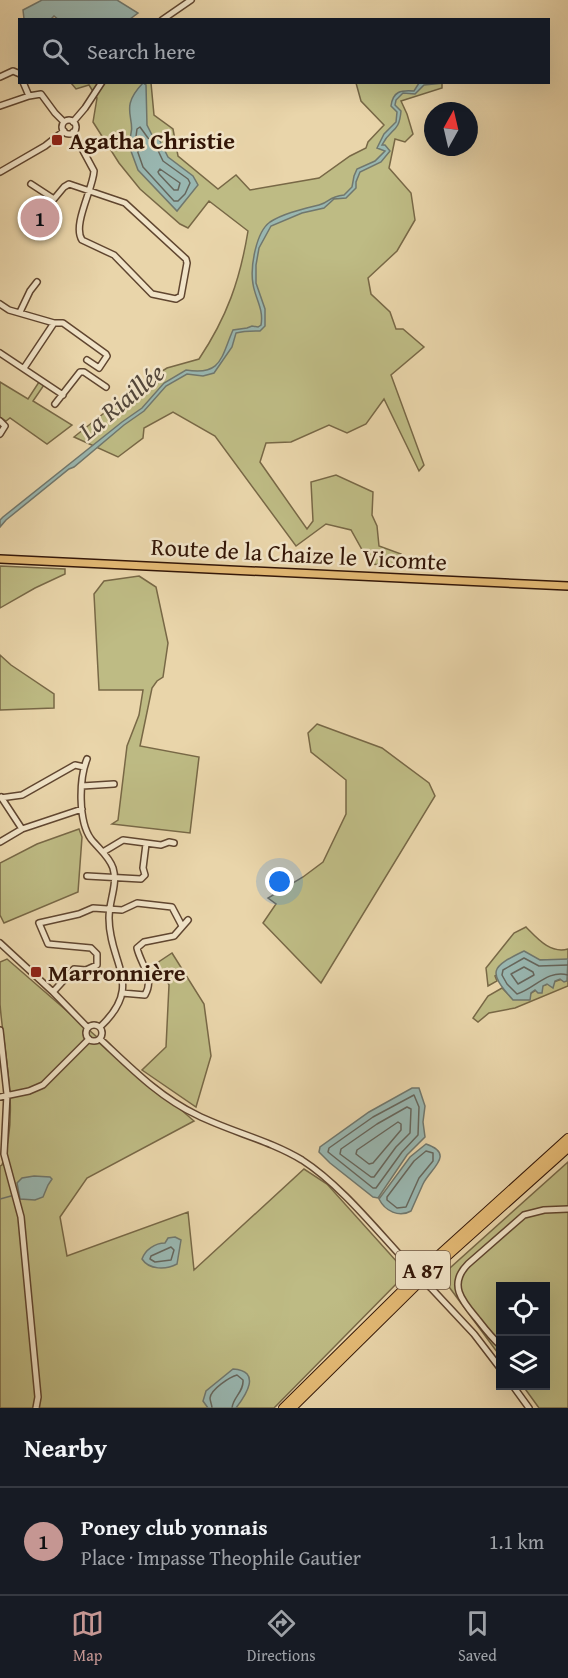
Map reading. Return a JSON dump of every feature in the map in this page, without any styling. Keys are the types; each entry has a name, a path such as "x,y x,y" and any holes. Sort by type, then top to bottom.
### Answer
{"highway":[{"name":"A 87","path":"283,1408 418,1274 568,1138"},
{"name":"A 87","path":"292,1408 444,1259 568,1148"}],"main road":[{"name":"Route de la Chaize le Vicomte","path":"0,560 568,586"}],"street":[{"path":"165,18 192,0"},
{"path":"0,76 14,71 18,73"},
{"path":"24,84 29,96"},
{"path":"73,122 101,84"},
{"path":"0,106 41,94 64,122"},
{"path":"64,122 67,120 73,122"},
{"path":"64,122 62,128 64,131"},
{"path":"31,184 54,199 69,184 90,190 125,203 184,256 187,263 179,298 152,294 114,255 82,240 79,231 90,190 94,176 93,167 73,132 75,126 73,122"},
{"path":"64,131 73,132"},
{"path":"0,172 45,146 64,131"},
{"path":"20,312 37,282"},
{"path":"0,304 9,310 63,323 106,354 99,368 87,360"},
{"path":"24,368 54,322"},
{"path":"0,353 63,395"},
{"path":"55,404 80,372 84,372 106,387"},
{"path":"0,421 5,426 0,434"},
{"path":"87,759 82,786 83,821 87,831 109,859 115,878 109,910 110,931 122,974 122,993 119,1003 113,1014 100,1027"},
{"path":"22,829 1,798 22,795 75,765 84,767"},
{"path":"82,786 114,784"},
{"path":"0,842 22,829 82,809"},
{"path":"103,852 123,840 146,844 174,843"},
{"path":"87,876 141,879 145,875 143,868 146,844"},
{"path":"53,992 74,969 86,970 97,965 97,954 91,948 48,944 39,923 79,914 93,908 122,910 137,903 172,907 182,926"},
{"path":"122,993 145,995 148,989 150,978 136,948 144,942 174,936 188,920"},
{"path":"0,944 53,992 88,1028"},
{"path":"100,1027 95,1025 88,1028 86,1034 89,1039 95,1041 100,1039"},
{"path":"100,1027 102,1034 100,1039"},
{"path":"0,1030 7,1095 3,1123 4,1154 19,1209 27,1263 38,1397 36,1408"},
{"path":"0,1097 29,1091 43,1085 89,1039"},
{"path":"100,1039 132,1069 177,1105 216,1124 290,1154 310,1166 338,1190 474,1334 496,1362"},
{"path":"496,1340 461,1298 458,1287 461,1272 468,1263 524,1215 536,1211 568,1209"},
{"path":"518,1390 530,1408"}],"shaded area":[{"path":"72,84 151,84 154,115 173,129 178,156 218,189 236,175 250,190 319,178 350,156 366,148 368,142 384,125 361,101 356,84 442,84 442,88 401,101 413,134 405,142 395,139 389,168 411,193 415,220 397,251 368,278 371,294 390,312 396,329 403,329 424,347 391,375 424,465 419,471 384,399 366,424 347,433 329,425 291,442 266,443 260,462 307,529 313,521 311,482 336,475 373,492 372,515 377,526 379,546 401,554 400,566 370,564 351,530 326,524 296,546 215,436 173,412 144,428 143,438 118,457 74,437 138,386 167,368 199,359 231,298 241,266 248,231 209,201 188,228 180,224 140,189 119,163 93,122 97,98 89,85 76,89"},
{"path":"0,382 28,399 39,382 44,385 33,401 72,425 47,444 10,418 6,421 0,417"},
{"path":"0,566 65,569 65,574 0,608"},
{"path":"139,576 156,587 168,643 163,677 152,688 140,746 199,757 190,833 112,824 118,820 127,746 139,715 143,690 99,690 94,594 104,581"},
{"path":"0,655 54,694 54,708 0,710"},
{"path":"317,724 382,748 429,783 435,796 321,983 263,923 276,904 268,898 323,862 346,814 346,780 311,752 308,733"},
{"path":"79,829 82,837 78,892 4,923 0,915 0,863 37,844"},
{"path":"526,927 550,947 568,949 568,960 540,960 495,976 497,981 488,986 486,968 514,933"},
{"path":"172,953 204,1004 211,1056 196,1107 142,1070 166,1047 169,985 157,963"},
{"path":"7,959 194,1121 87,1178 60,1217 67,1256 188,1212 194,1270 304,1169 327,1184 407,1273 274,1408 0,1408 0,1166 7,1145 10,1105 0,1004 0,962"},
{"path":"568,977 568,986 515,1008 489,1013 478,1022 473,1018 488,996 502,988 513,999 524,998 542,986"},
{"path":"568,1162 568,1408 539,1408 526,1390 550,1390 550,1282 496,1282 496,1351 441,1276"}],"water":[{"path":"42,0 117,0 138,13 131,18 56,18 54,16 52,18 24,18 23,10"},
{"path":"142,84 146,85 147,125 152,135 157,135 168,157 193,176 198,185 177,211 138,170 128,143 132,127 130,108 135,93"},
{"path":"418,84 434,84 424,85 415,94 403,93 396,100 395,105 401,111 400,118 382,145 390,151 381,162 360,172 356,188 346,198 334,199 324,208 302,213 271,226 259,248 256,265 256,283 265,309 265,326 260,331 236,333 232,347 214,373 203,376 187,374 166,386 144,411 69,469 0,527 0,520 3,517 142,408 164,383 186,370 198,371 214,367 222,356 233,330 261,325 252,269 255,250 265,227 281,216 323,204 335,197 344,195 352,187 357,169 375,161 385,151 377,148 384,134 396,122 397,112 391,106 396,94 402,91 414,91"},
{"path":"524,951 540,960 568,959 567,981 560,979 555,981 553,988 547,984 543,986 542,993 535,990 531,993 530,1000 513,1000 499,982 496,971 505,961"},
{"path":"412,1088 419,1088 425,1106 423,1122 425,1137 407,1155 378,1198 373,1197 330,1163 319,1152 320,1147 369,1112"},
{"path":"426,1144 439,1152 438,1162 426,1178 411,1211 402,1214 393,1212 379,1199 410,1157"},
{"path":"34,1176 52,1179 43,1197 35,1200 20,1199 17,1183 22,1178"},
{"path":"175,1237 181,1240 177,1264 158,1268 145,1263 142,1259 145,1253 158,1244 165,1243 168,1238"},
{"path":"233,1369 247,1374 249,1379 244,1397 236,1408 208,1408 203,1401 206,1391"}],"waterway":[{"path":"0,1199 11,1196"}],"place":[{"name":"Agatha Christie","path":"57,140"},
{"name":"Poney club yonnais","path":"40,218"},
{"name":"Marronnière","path":"36,972"}],"water label":[{"name":"La Riaillée","path":"121,401"}]}
